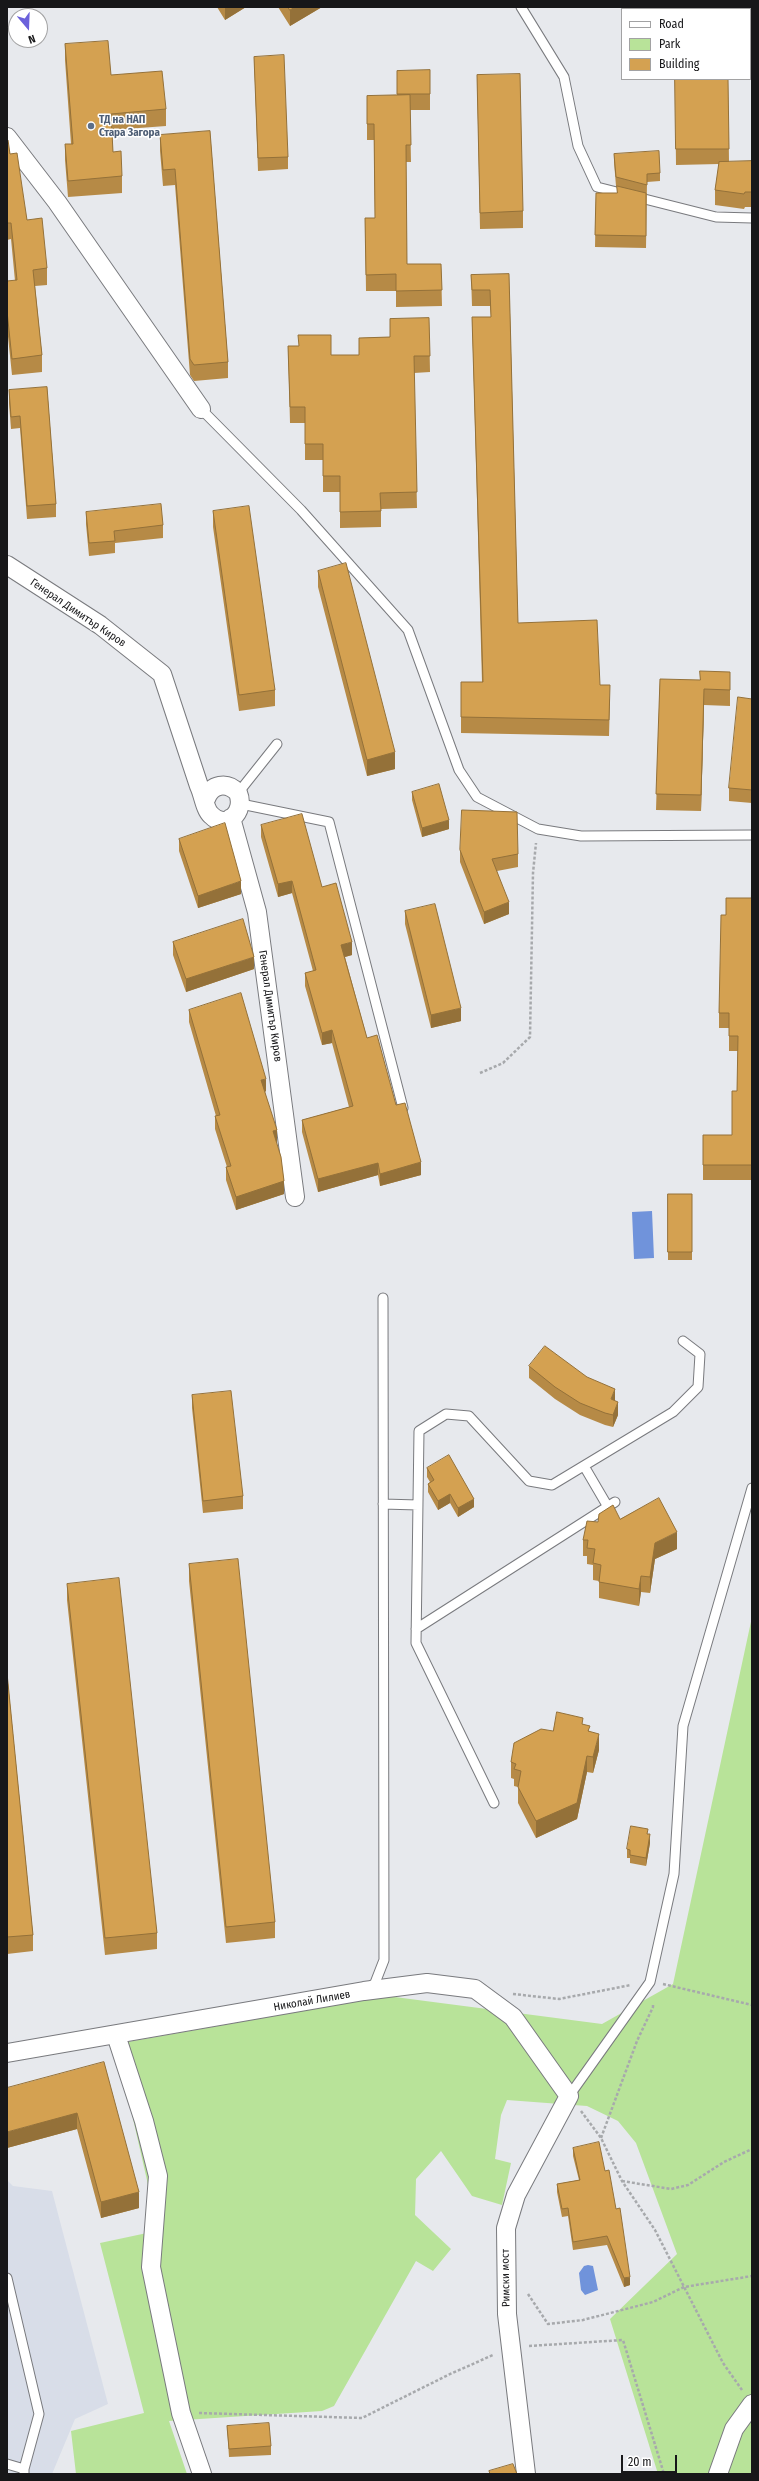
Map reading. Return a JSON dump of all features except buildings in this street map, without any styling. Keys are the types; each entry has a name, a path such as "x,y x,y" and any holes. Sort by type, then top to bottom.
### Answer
{"street":[{"path":"7,137 57,202 201,409"},
{"name":"Генерал Димитър Киров","path":"7,565 100,625 162,674 196,771 199,786 206,799 206,805 211,815 221,820 233,800"},
{"path":"196,771 233,800"},
{"path":"206,799 212,789 233,800"},
{"name":"Генерал Димитър Киров","path":"233,800 258,912 295,1197"},
{"name":"Николай Лилиев","path":"7,2053 364,1991 427,1983 475,1989 513,2017 569,2096"},
{"path":"116,2035 144,2121 158,2176 151,2267 181,2412 202,2474"},
{"name":"Римски мост","path":"526,2474 507,2314 506,2228 516,2195 569,2096"},
{"path":"718,2474 734,2429 748,2398"}],"lane":[{"path":"521,7 564,77 578,146 597,187 716,217 752,218"},
{"path":"201,409 301,510 408,630 459,770 477,796 538,829 581,836 752,835"},
{"path":"277,744 233,800 329,822 403,1108"},
{"path":"364,1991 375,1983 384,1960 383,1298"},
{"path":"494,1803 416,1644 420,1431 446,1414 469,1416 529,1481 552,1486 673,1412 698,1387 700,1354 683,1341"},
{"path":"416,1629 611,1505 584,1466"},
{"path":"569,2096 650,1982 674,1874 683,1726 752,1488"},
{"path":"383,1504 418,1506"},
{"path":"7,2278 39,2414 24,2471 7,2464"}],"path":[{"path":"480,1073 503,1063 530,1037 533,873 538,829"},
{"path":"505,1993 559,1999 650,1982 752,2005"},
{"path":"569,2096 601,2138 622,2181 654,2230 723,2363 748,2398"},
{"path":"622,2181 671,2189 688,2185 724,2162 752,2149"},
{"path":"528,2294 548,2324 583,2320 653,2302 684,2287 752,2276"},
{"path":"181,2412 362,2418 448,2375 511,2347 623,2340 664,2474"}],"shaded area":[{"path":"7,2180 13,2186 52,2191 108,2404 75,2419 52,2474 7,2474"}],"green space":[{"path":"752,1617 752,2474 658,2474 610,2319 677,2254 636,2143 618,2121 587,2106 507,2100 501,2115 495,2159 511,2163 502,2205 472,2196 441,2151 416,2179 415,2215 451,2249 433,2271 416,2261 334,2406 322,2411 169,2421 187,2474 76,2474 71,2431 144,2413 100,2243 147,2233 154,2211 116,2044 387,1996 602,2024 673,1984"}],"water":[{"path":"652,1211 654,1258 634,1259 632,1212"},
{"path":"584,2266 593,2266 598,2290 585,2295 581,2290 579,2273"}],"place":[{"name":"ТД на НАП Стара Загора","path":"91,126"}]}
